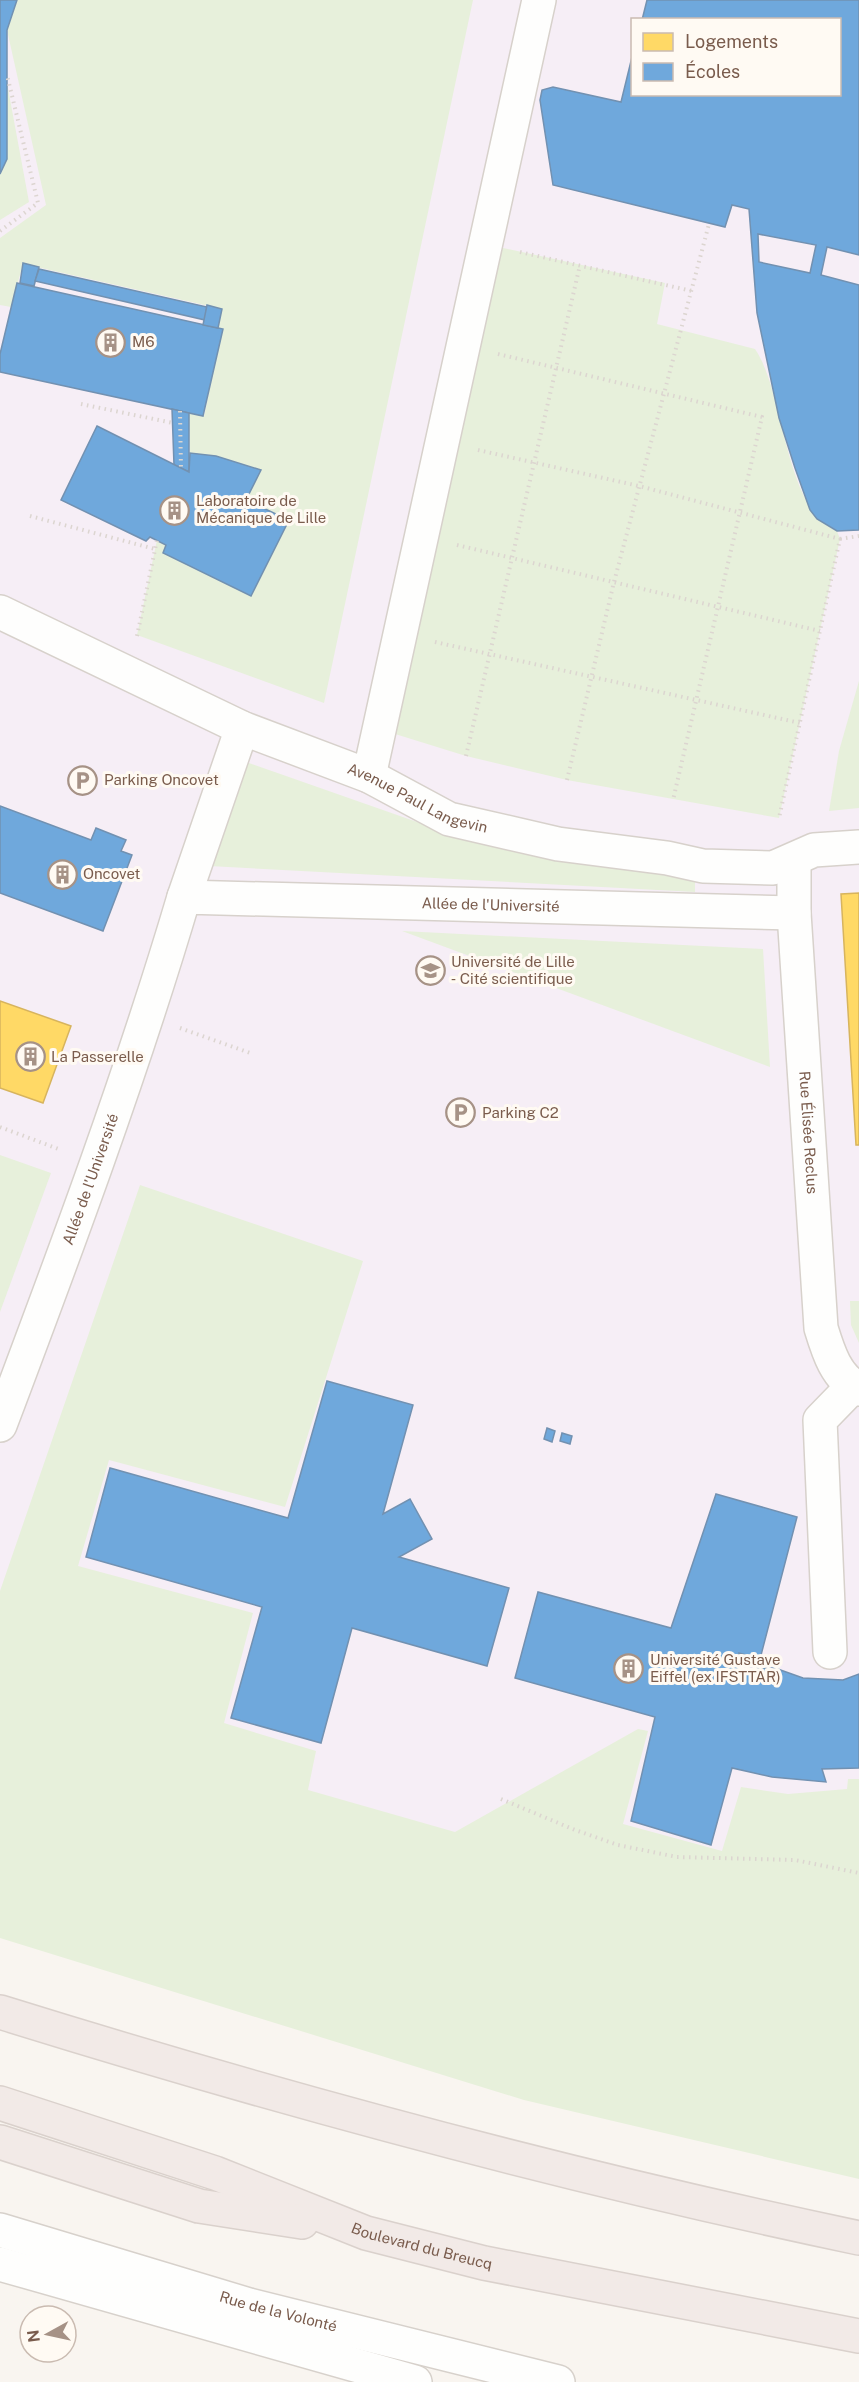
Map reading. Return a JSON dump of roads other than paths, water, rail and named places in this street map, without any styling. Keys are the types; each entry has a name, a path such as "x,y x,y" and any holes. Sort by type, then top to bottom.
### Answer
{"highway":[{"path":"0,2012 309,2104 706,2206 859,2238"},
{"name":"Boulevard du Breucq","path":"0,2103 215,2173 366,2233 484,2263 859,2336"},
{"path":"0,2142 199,2206 366,2233"}],"street":[{"path":"369,776 539,0"},
{"name":"Avenue Paul Langevin","path":"0,612 242,728 369,776 449,819 538,840 667,858 703,866 773,868 794,861 814,850 859,847"},
{"name":"Allée de l'Université","path":"0,1425 98,1165 149,1017 184,897 242,728"},
{"name":"Rue Élisée Reclus","path":"794,861 794,913 821,1328 832,1362 856,1388"},
{"name":"Allée de l'Université","path":"184,897 794,913"},
{"path":"830,1652 820,1420 856,1388"},
{"name":"Rue de la Volonté","path":"0,2230 249,2305 558,2382"},
{"name":"Rue de la Volonté","path":"0,2264 415,2382"}],"place":[{"name":"M6","path":"111,342"},
{"name":"Laboratoire de Mécanique de Lille","path":"175,510"},
{"name":"Parking Oncovet","path":"83,780"},
{"name":"Oncovet","path":"62,874"},
{"name":"Université de Lille ‐ Cité scientifique","path":"430,971"},
{"name":"La Passerelle","path":"30,1057"},
{"name":"Parking C2","path":"461,1113"},
{"name":"Université Gustave Eiffel (ex IFSTTAR)","path":"629,1669"}]}
